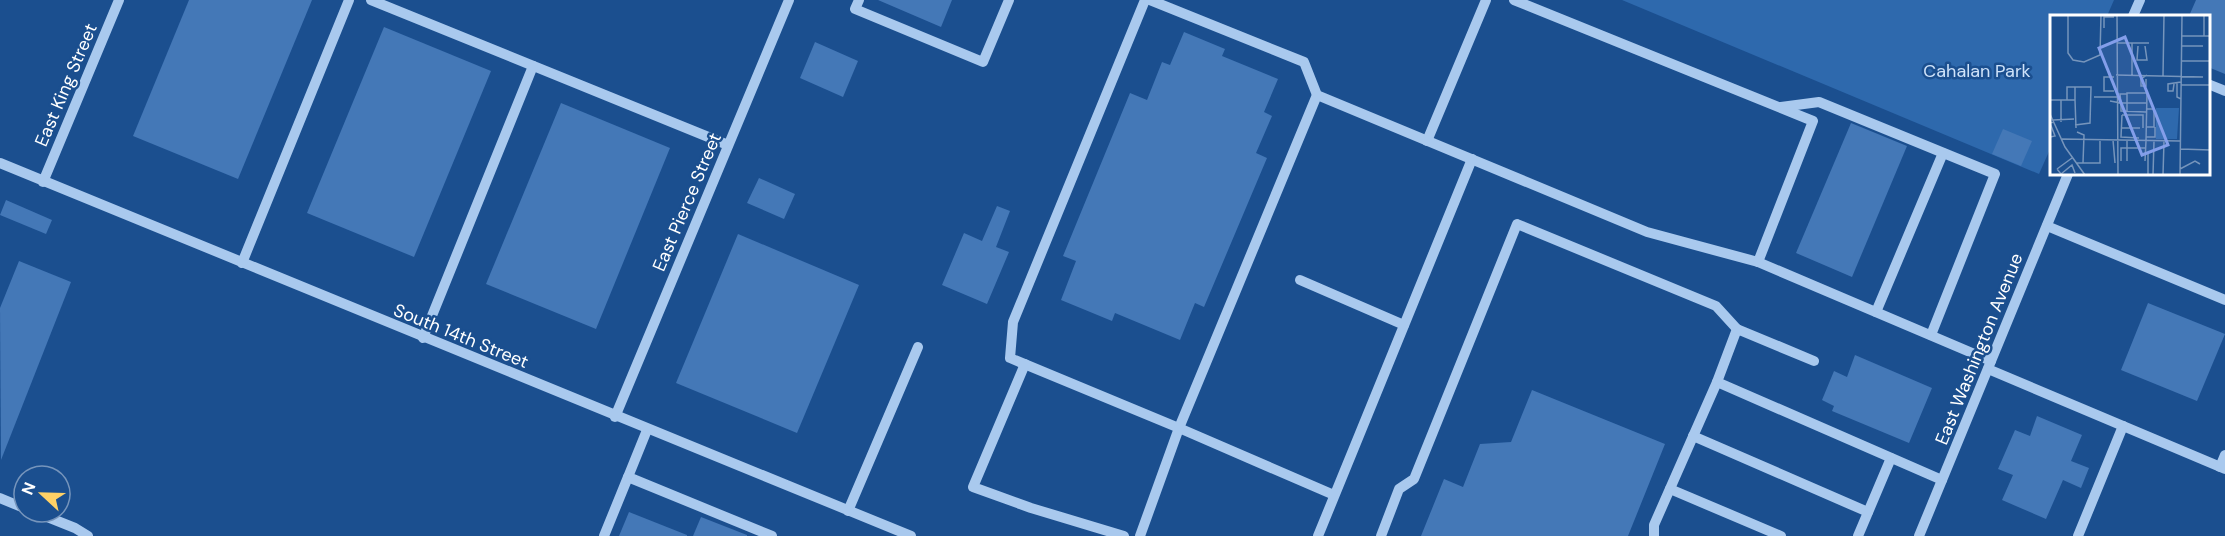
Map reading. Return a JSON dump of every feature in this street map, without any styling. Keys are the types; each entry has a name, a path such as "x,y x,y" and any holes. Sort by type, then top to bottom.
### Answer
{"street":[{"name":"East King Street","path":"44,182 119,0"},
{"path":"242,263 349,0"},
{"path":"371,0 728,146"},
{"name":"East Pierce Street","path":"615,417 789,0"},
{"path":"859,0 855,9 983,62 1009,0"},
{"path":"1145,0 1013,322 1010,358 1334,495"},
{"path":"1140,536 1179,428 1317,95 1304,62 1150,0"},
{"path":"1427,141 1486,0"},
{"path":"1514,0 1813,121 1758,262"},
{"path":"2133,15 2140,0"},
{"path":"423,338 533,66"},
{"path":"2210,85 2225,91"},
{"path":"1317,95 1647,232 1758,262 1931,335 1990,365 2123,426 2223,468 2225,455"},
{"path":"1779,107 1819,102 1995,174 1931,335"},
{"path":"1876,312 1942,153"},
{"path":"1318,536 1472,159"},
{"name":"South 14th Street","path":"0,164 905,535"},
{"name":"East Washington Avenue","path":"1919,536 2067,176"},
{"path":"1381,536 1399,489 1414,479 1517,224 1716,306 1737,329 1815,361"},
{"path":"2047,226 2225,300"},
{"path":"1300,280 1404,325"},
{"path":"1654,536 1654,525 1717,382 1737,329"},
{"path":"848,511 918,347"},
{"path":"1025,364 973,488 1124,536"},
{"path":"1717,382 1942,480"},
{"path":"2078,536 2123,426"},
{"path":"604,536 647,430"},
{"path":"1693,436 1868,512"},
{"path":"1858,536 1891,458"},
{"path":"628,477 772,536"},
{"path":"1670,489 1781,536"},
{"path":"65,524 88,536"}],"green space":[{"name":"Cahalan Park","path":"1622,0 2114,0 2107,15 2050,15 2050,149 2039,174"}],"building":[{"path":"189,0 312,0 238,179 133,136"},
{"path":"878,0 952,0 941,27"},
{"path":"2196,0 2225,0 2225,74 2210,68 2210,15 2189,15"},
{"path":"384,27 491,71 414,257 307,213"},
{"path":"1184,32 1225,49 1222,56 1278,79 1264,112 1272,116 1256,153 1267,158 1204,307 1195,303 1180,340 1115,313 1112,321 1061,300 1076,261 1063,256 1130,93 1147,100 1162,62 1170,65"},
{"path":"815,42 858,61 843,97 800,78"},
{"path":"561,103 670,148 596,329 486,284"},
{"path":"1851,123 1907,146 1852,277 1796,253"},
{"path":"2003,129 2032,141 2021,166 1992,154"},
{"path":"759,178 795,194 784,219 747,203"},
{"path":"6,200 52,220 46,234 0,215"},
{"path":"997,206 1010,211 996,247 1009,252 987,304 942,285 964,233 982,241"},
{"path":"738,234 859,285 797,433 676,383"},
{"path":"19,261 71,282 1,460 0,308"},
{"path":"2148,303 2225,334 2197,401 2121,370"},
{"path":"1855,355 1932,388 1909,443 1832,411 1834,406 1822,400 1834,371 1847,377"},
{"path":"1532,390 1665,444 1628,536 1421,536 1444,479 1463,487 1480,444 1511,442"},
{"path":"2037,416 2082,435 2071,461 2089,468 2081,488 2063,480 2046,519 2002,500 2013,475 1998,469 2015,430 2030,436"},
{"path":"629,512 687,535 687,536 619,536"},
{"path":"701,517 747,535 747,536 693,536"}]}
